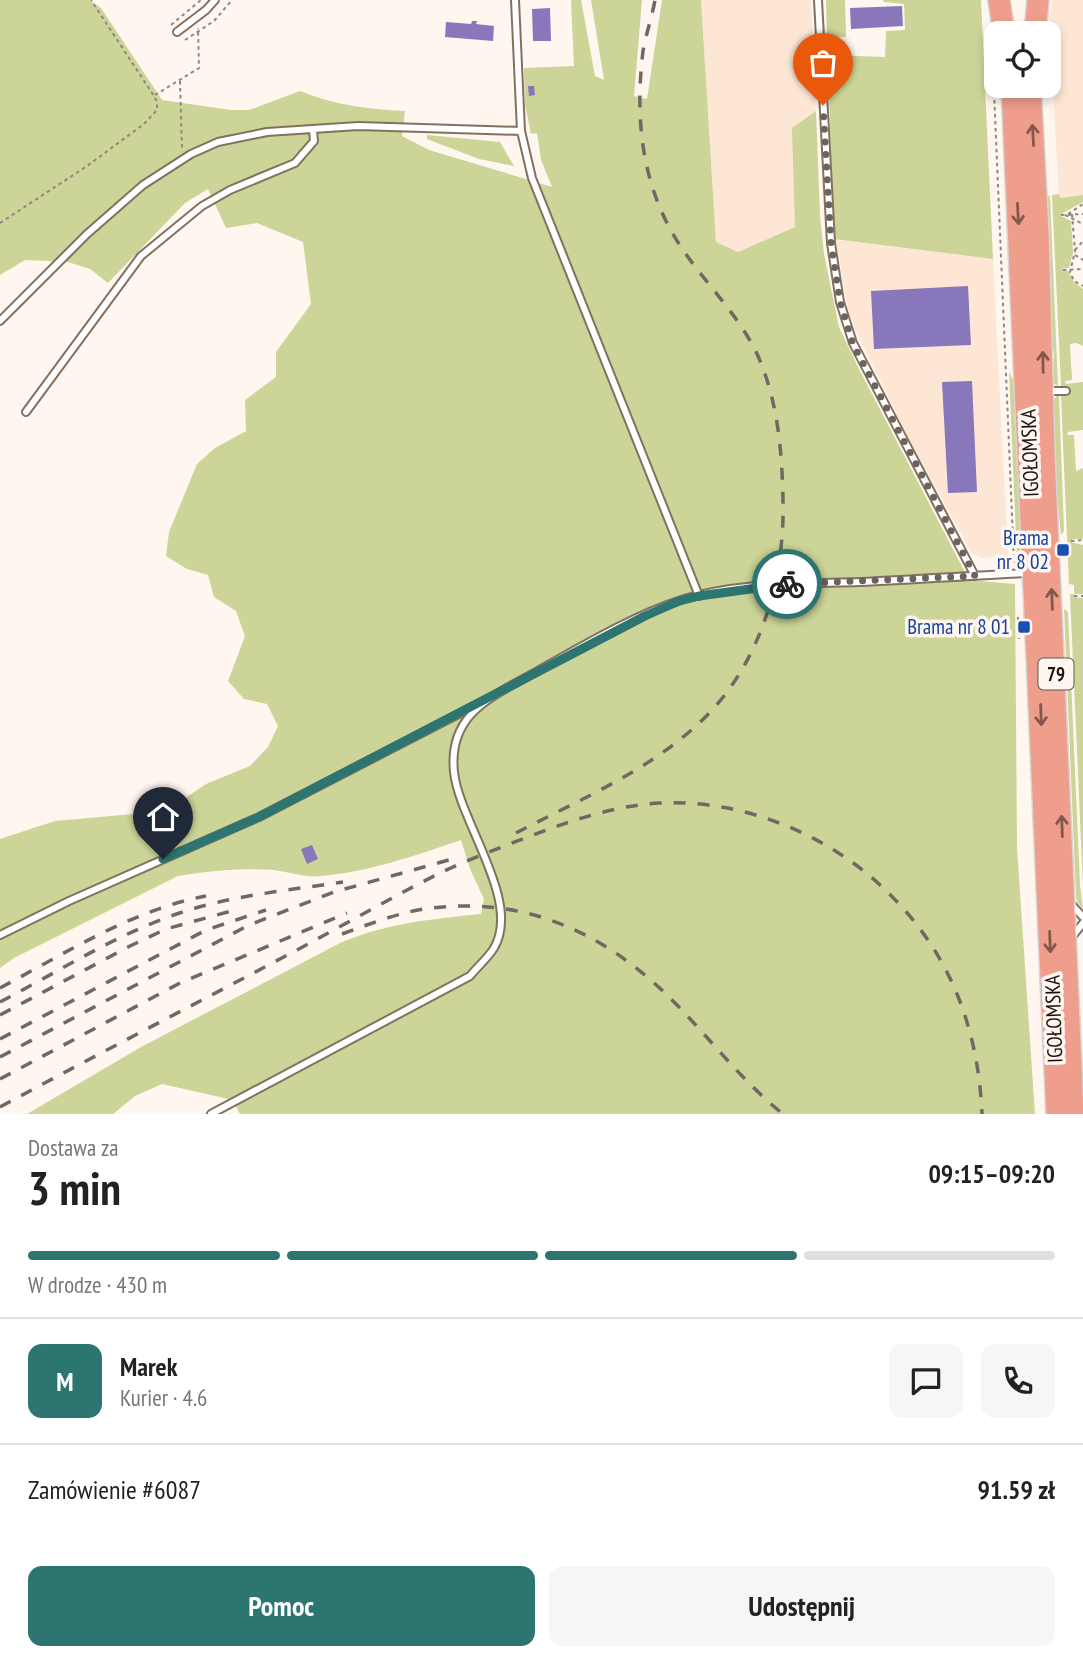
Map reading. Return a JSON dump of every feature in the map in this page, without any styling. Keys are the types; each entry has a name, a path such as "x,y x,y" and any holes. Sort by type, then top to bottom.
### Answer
{"main road":[{"path":"999,0 1001,21"},
{"path":"1005,21 1009,0"},
{"path":"1027,0 1028,21"},
{"path":"1036,21 1038,0"},
{"name":"IGOŁOMSKA","path":"1021,98 1035,573 1061,1003 1057,1114"},
{"name":"IGOŁOMSKA","path":"1022,98 1044,391 1044,455 1067,949 1060,975"},
{"name":"IGOŁOMSKA","path":"1061,1003 1073,1114"}],"lane":[{"path":"177,32 215,0"},
{"path":"515,0 521,131 532,178 699,596"},
{"path":"818,0 831,243 840,302 853,344 975,576"},
{"path":"0,321 87,234 143,185 218,142 267,132 358,126 521,131"},
{"path":"26,412 141,256 202,206 230,190 295,163 314,141 313,130"},
{"path":"1044,391 1066,391"},
{"path":"0,935 259,817 481,703 573,652 679,601 776,584 1035,573"},
{"path":"211,1114 470,976 495,947 500,927 499,892 463,803 454,772 461,725 481,703"},
{"path":"1065,894 1083,917"},
{"path":"1067,949 1073,934 1083,923"}],"path":[{"path":"0,223 87,166 144,124 157,110 154,96 91,0"},
{"path":"171,24 201,0"},
{"path":"185,40 221,15 232,0"},
{"path":"154,96 199,68 199,31 195,18"},
{"path":"180,80 183,160"},
{"path":"1003,98 1014,565"},
{"path":"1064,215 1083,204"},
{"path":"1072,214 1074,252 1070,270 1074,281 1083,286"},
{"path":"1064,215 1083,214"},
{"path":"1064,215 1083,224"},
{"path":"1074,252 1083,241"},
{"path":"1074,252 1083,260"},
{"path":"1063,270 1083,269"},
{"path":"1071,541 1082,541"},
{"path":"1074,596 1083,596"}],"shaded area":[{"path":"701,0 811,0 820,216 738,252 716,242"},
{"path":"1052,0 1083,0 1083,195 1059,198 1053,98 1061,98 1061,21 1049,20"},
{"path":"836,240 993,259 1008,555 982,558 972,554 907,435 858,336 848,309"}],"green space":[{"path":"0,0 89,0 101,8 162,100 249,110 300,91 351,106 405,111 402,136 429,150 552,187 541,160 537,133 531,134 525,105 524,68 574,66 571,0 581,0 595,76 604,80 591,0 642,0 634,96 647,99 662,0 701,0 716,242 738,252 795,227 792,128 816,111 824,254 839,327 969,580 1015,584 1017,848 1035,1114 240,1114 233,1100 162,1084 135,1096 113,1114 27,1114 141,1047 340,943 393,926 481,914 484,899 470,869 461,840 392,862 339,874 309,876 250,869 190,874 178,876 14,958 0,968 0,839 55,821 166,811 206,784 250,766 268,747 278,726 267,704 244,699 228,681 245,636 236,611 214,597 208,575 187,569 166,556 169,532 197,464 215,448 246,431 245,400 276,377 276,352 311,304 303,242 257,223 226,228 208,189 185,203 108,283 90,269 68,262 25,260 0,275"},
{"path":"826,0 845,0 846,37 827,37"},
{"path":"883,0 981,0 993,259 833,239 828,55 885,57 886,31 905,30 904,4"},
{"path":"427,135 500,142 514,166 479,159 427,139"},
{"path":"1059,194 1060,198 1083,195 1083,202 1061,216 1071,221 1073,252 1069,268 1063,268 1063,271 1068,271 1074,282 1083,289 1083,346 1070,344 1072,380 1065,381 1066,384 1083,382 1083,430 1068,432 1067,435 1074,435 1076,471 1083,468 1083,539 1072,539 1071,542 1083,545 1083,594 1074,594 1074,585 1069,584 1061,396 1067,395 1066,386 1061,386 1052,195"},
{"path":"1050,195 1058,386 1053,383 1054,351 1046,198"},
{"path":"1009,372 1014,382 1021,547 1017,560"},
{"path":"1057,396 1064,531 1061,535 1052,443 1052,401"},
{"path":"1070,594 1074,594 1074,597 1083,598 1083,886"},
{"path":"1064,609 1068,612 1083,909 1077,902 1076,895"}],"building":[{"path":"902,6 903,26 851,29 850,8"},
{"path":"550,8 551,41 533,41 532,9"},
{"path":"472,21 494,26 493,41 445,37 446,22 471,24"},
{"path":"528,86 534,86 535,95 529,96"},
{"path":"968,286 971,345 874,349 871,291"},
{"path":"972,381 977,492 948,493 942,382"},
{"path":"312,845 318,859 307,864 301,849"}],"railway":[{"path":"516,833 587,797 656,757 697,725 719,703 752,651 764,622 779,562 783,500 781,463 778,427 765,373 743,329 673,234 652,185 645,159 641,133 641,79 643,51 655,0"},
{"path":"0,1107 453,867 592,815 625,807 689,803 748,813 805,834 856,865 903,908 940,960 966,1018 974,1048 982,1114"},
{"path":"0,1057 249,925 334,892 456,858"},
{"path":"0,1002 114,940 162,919 224,901 343,882"},
{"path":"0,988 126,922 152,911 206,896"},
{"path":"342,934 408,912 456,906 492,907 559,923 620,956 649,978 754,1089 783,1114"},
{"path":"0,1015 166,929 235,910"},
{"path":"0,1039 206,930 266,910"},
{"path":"0,1079 180,983 347,913"}],"way so far":[{"path":"787,584 975,576 853,344 840,302 831,243 823,105"}],"place":[{"name":"Brama nr 8 02","path":"1063,550"},
{"name":"Brama nr 8 01","path":"1024,627"}],"route":[{"path":"163,859 259,817 481,703 573,652 679,601 787,584"}]}
